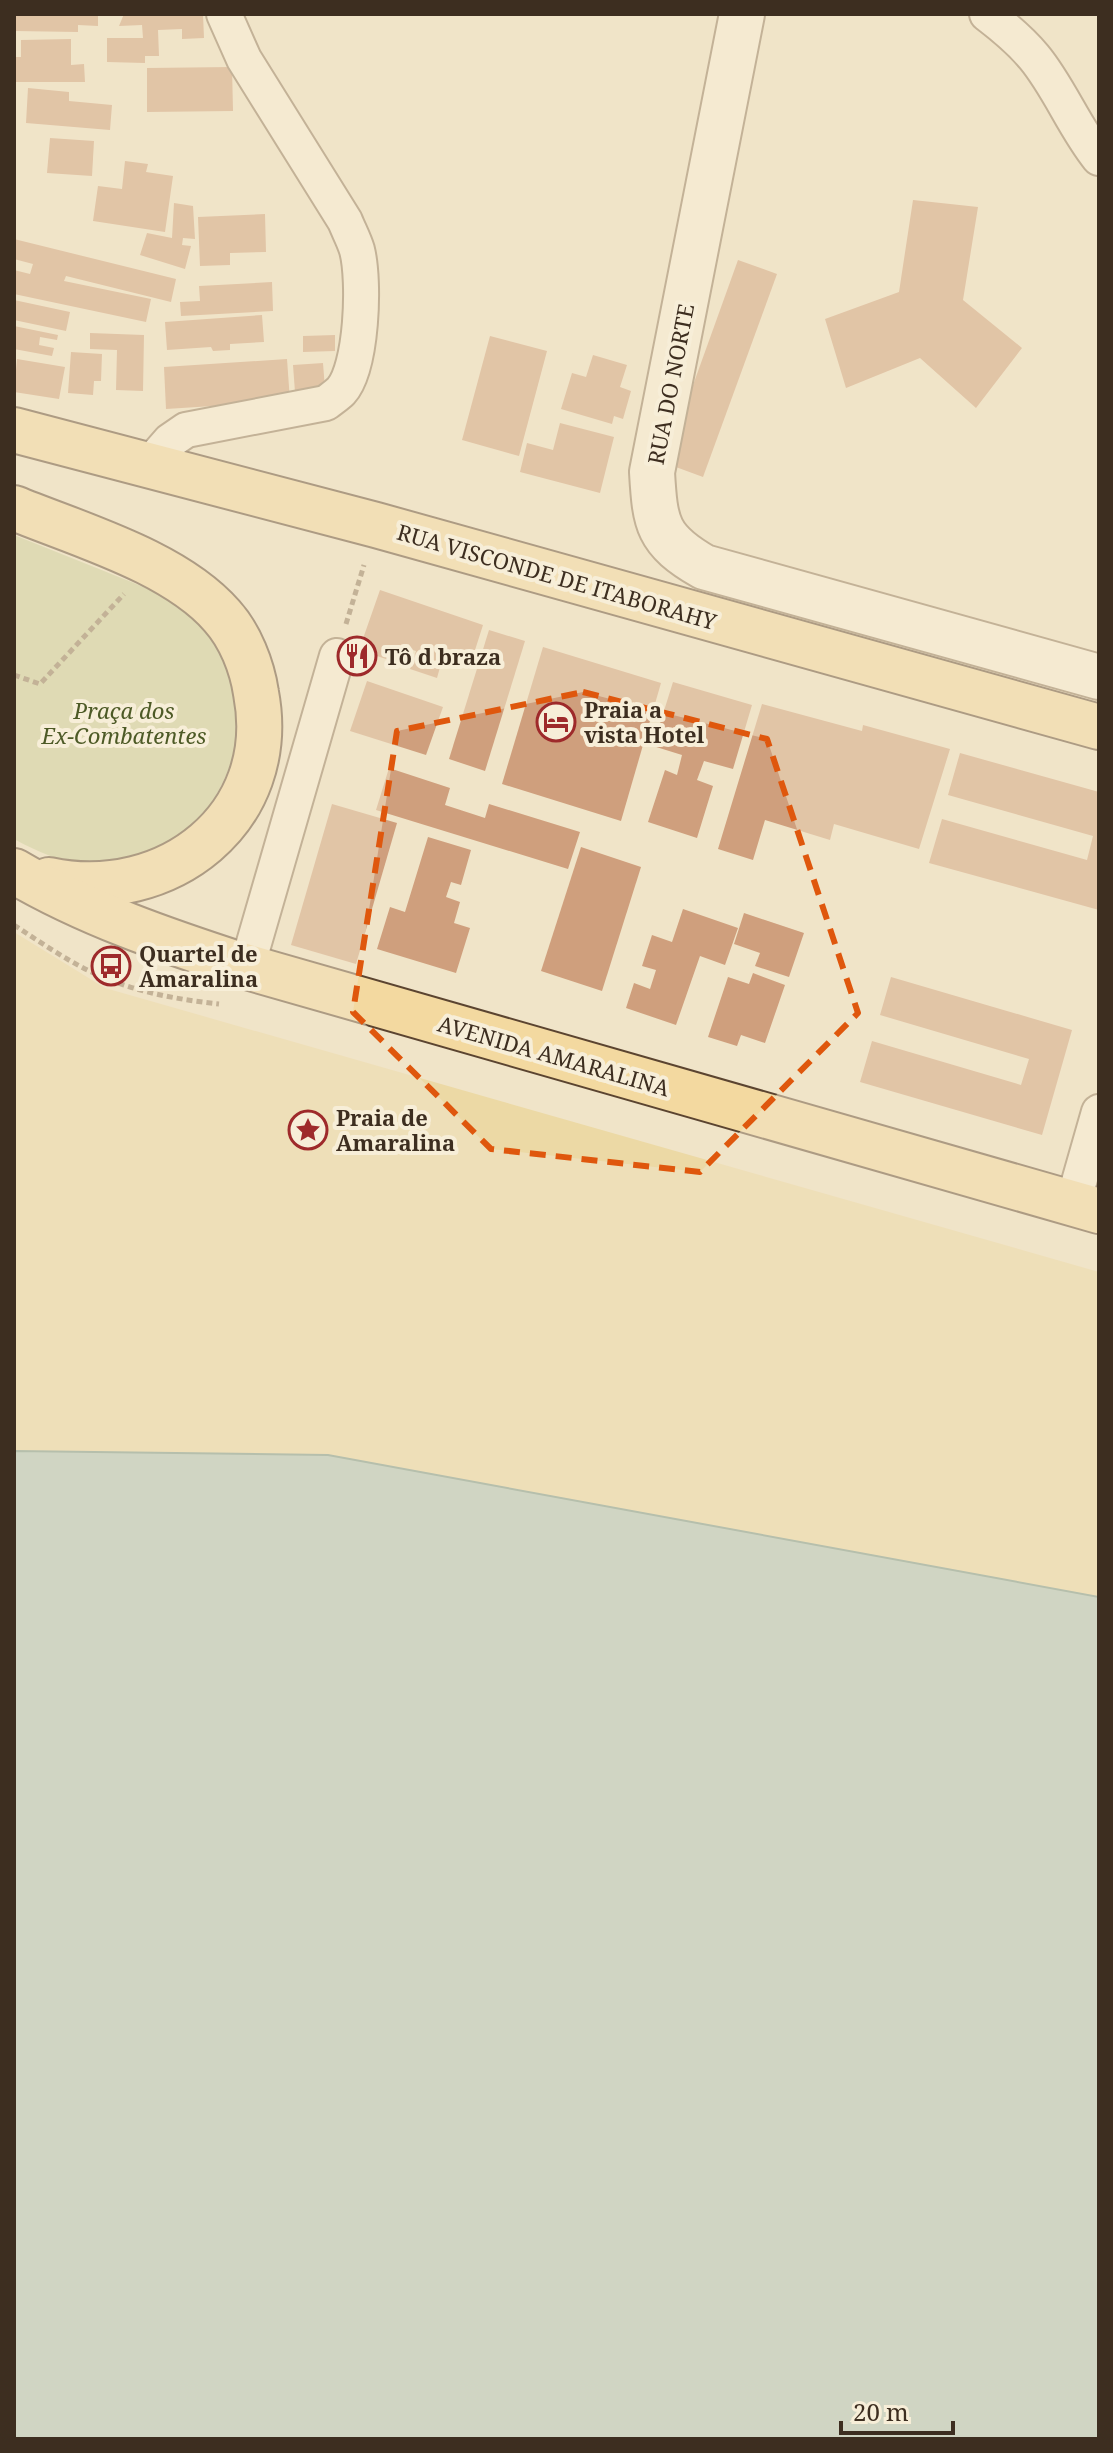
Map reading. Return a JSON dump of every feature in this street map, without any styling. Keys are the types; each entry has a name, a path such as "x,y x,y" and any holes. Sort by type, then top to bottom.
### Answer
{"main road":[{"name":"RUA VISCONDE DE ITABORAHY","path":"14,430 376,525 1099,727"},
{"path":"14,508 170,573 201,593 225,618 243,649 254,680 260,714 258,750 244,791 230,818 210,841 187,857 129,881 98,885 62,883 17,872"},
{"name":"AVENIDA AMARALINA","path":"17,872 73,902 131,927 247,967 1086,1207"}],"street":[{"path":"149,465 170,441 186,430 326,403 342,390 351,373 359,334 361,279 357,250 351,235 244,59 224,14"},
{"name":"RUA DO NORTE","path":"742,14 652,472 654,504 661,531 678,552 704,567 1099,677"},
{"path":"987,14 1035,58 1099,158"},
{"path":"247,967 337,656"},
{"path":"1086,1207 1099,1112"}],"path":[{"path":"337,656 376,525"},
{"path":"14,675 40,684 130,588"}],"highlighted area":[{"path":"583,692 767,739 858,1013 700,1172 491,1149 353,1012 397,731"}],"green space":[{"name":"Praça dos Ex-Combatentes","path":"14,535 142,587 179,606 206,630 231,674 238,721 235,750 225,777 211,803 193,826 171,844 146,858 118,866 91,866 51,856 14,839"}],"sand":[{"name":"Praia de Amaralina","path":"14,932 105,988 1099,1272 1099,1597 328,1455 14,1451"}],"water":[{"path":"14,1451 328,1455 1099,1597 1099,2439 14,2439"}],"building":[{"path":"14,14 98,14 98,26 78,25 78,32 14,31"},
{"path":"124,14 203,14 204,38 182,39 182,29 158,30 159,56 145,56 145,63 107,62 107,38 143,38 142,25 119,26"},
{"path":"71,39 71,65 84,64 85,82 14,82 14,57 21,57 21,40"},
{"path":"232,67 233,111 147,112 147,68"},
{"path":"28,88 69,92 69,101 112,105 110,130 26,123"},
{"path":"50,138 94,141 92,176 47,173"},
{"path":"125,161 148,164 146,172 173,176 165,232 93,221 98,186 122,189"},
{"path":"913,200 978,207 963,300 1022,348 976,408 920,358 846,388 825,319 899,292"},
{"path":"174,203 193,206 195,239 183,238 182,245 191,246 185,269 140,255 147,233 172,238"},
{"path":"265,214 266,252 230,253 230,265 200,266 198,217"},
{"path":"14,239 176,279 171,302 66,276 64,281 151,299 146,322 14,294 14,270 30,274 33,264 14,259"},
{"path":"738,260 777,274 703,477 665,463"},
{"path":"272,282 273,311 181,316 180,302 200,301 199,286"},
{"path":"14,300 70,312 66,331 14,320"},
{"path":"262,315 264,342 230,344 230,350 213,351 211,347 167,350 165,322"},
{"path":"14,326 58,335 57,340 40,337 39,345 54,348 52,356 14,349"},
{"path":"90,333 144,335 143,391 116,390 117,350 90,349"},
{"path":"335,335 335,351 303,352 303,336"},
{"path":"490,336 547,351 519,456 462,440"},
{"path":"71,352 102,354 101,381 94,381 93,395 68,393"},
{"path":"593,355 627,365 620,387 631,391 623,419 614,416 612,424 561,409 572,373 586,377"},
{"path":"17,359 65,367 59,399 14,392"},
{"path":"287,359 290,401 166,409 164,367"},
{"path":"323,363 325,389 295,392 293,365"},
{"path":"560,423 614,437 600,493 520,472 527,443 553,450"},
{"path":"380,590 483,625 469,669 442,660 437,678 410,669 416,651 397,645 392,661 359,650"},
{"path":"489,630 525,641 485,771 449,759"},
{"path":"543,647 661,683 621,821 502,784"},
{"path":"367,681 443,707 426,755 350,731"},
{"path":"673,682 752,705 733,769 704,761 697,780 713,786 697,838 648,822 665,770 677,775 682,755 653,746"},
{"path":"762,704 862,731 863,725 950,749 919,849 834,824 830,840 765,820 753,860 718,849"},
{"path":"960,753 1099,792 1099,910 929,863 942,819 1087,860 1093,836 948,795"},
{"path":"389,768 450,788 445,805 485,818 489,804 580,832 568,869 376,810"},
{"path":"332,804 397,823 356,964 291,945"},
{"path":"428,837 471,850 461,885 451,882 446,897 460,902 454,923 470,928 456,973 377,949 390,907 405,912"},
{"path":"581,847 641,867 602,991 541,971"},
{"path":"683,909 738,928 725,965 700,956 676,1025 626,1008 634,983 650,989 656,970 642,966 652,935 672,942"},
{"path":"744,913 804,933 789,977 755,966 760,953 734,944"},
{"path":"753,973 785,985 765,1043 741,1035 737,1046 708,1037 728,977 749,984"},
{"path":"891,977 1072,1030 1042,1135 860,1082 872,1041 1021,1085 1029,1059 880,1015"}],"place":[{"name":"Tô d braza","path":"357,656"},
{"name":"Praia a vista Hotel","path":"556,722"},
{"name":"Quartel de Amaralina","path":"111,966"},
{"name":"Praia de Amaralina","path":"308,1130"}]}
